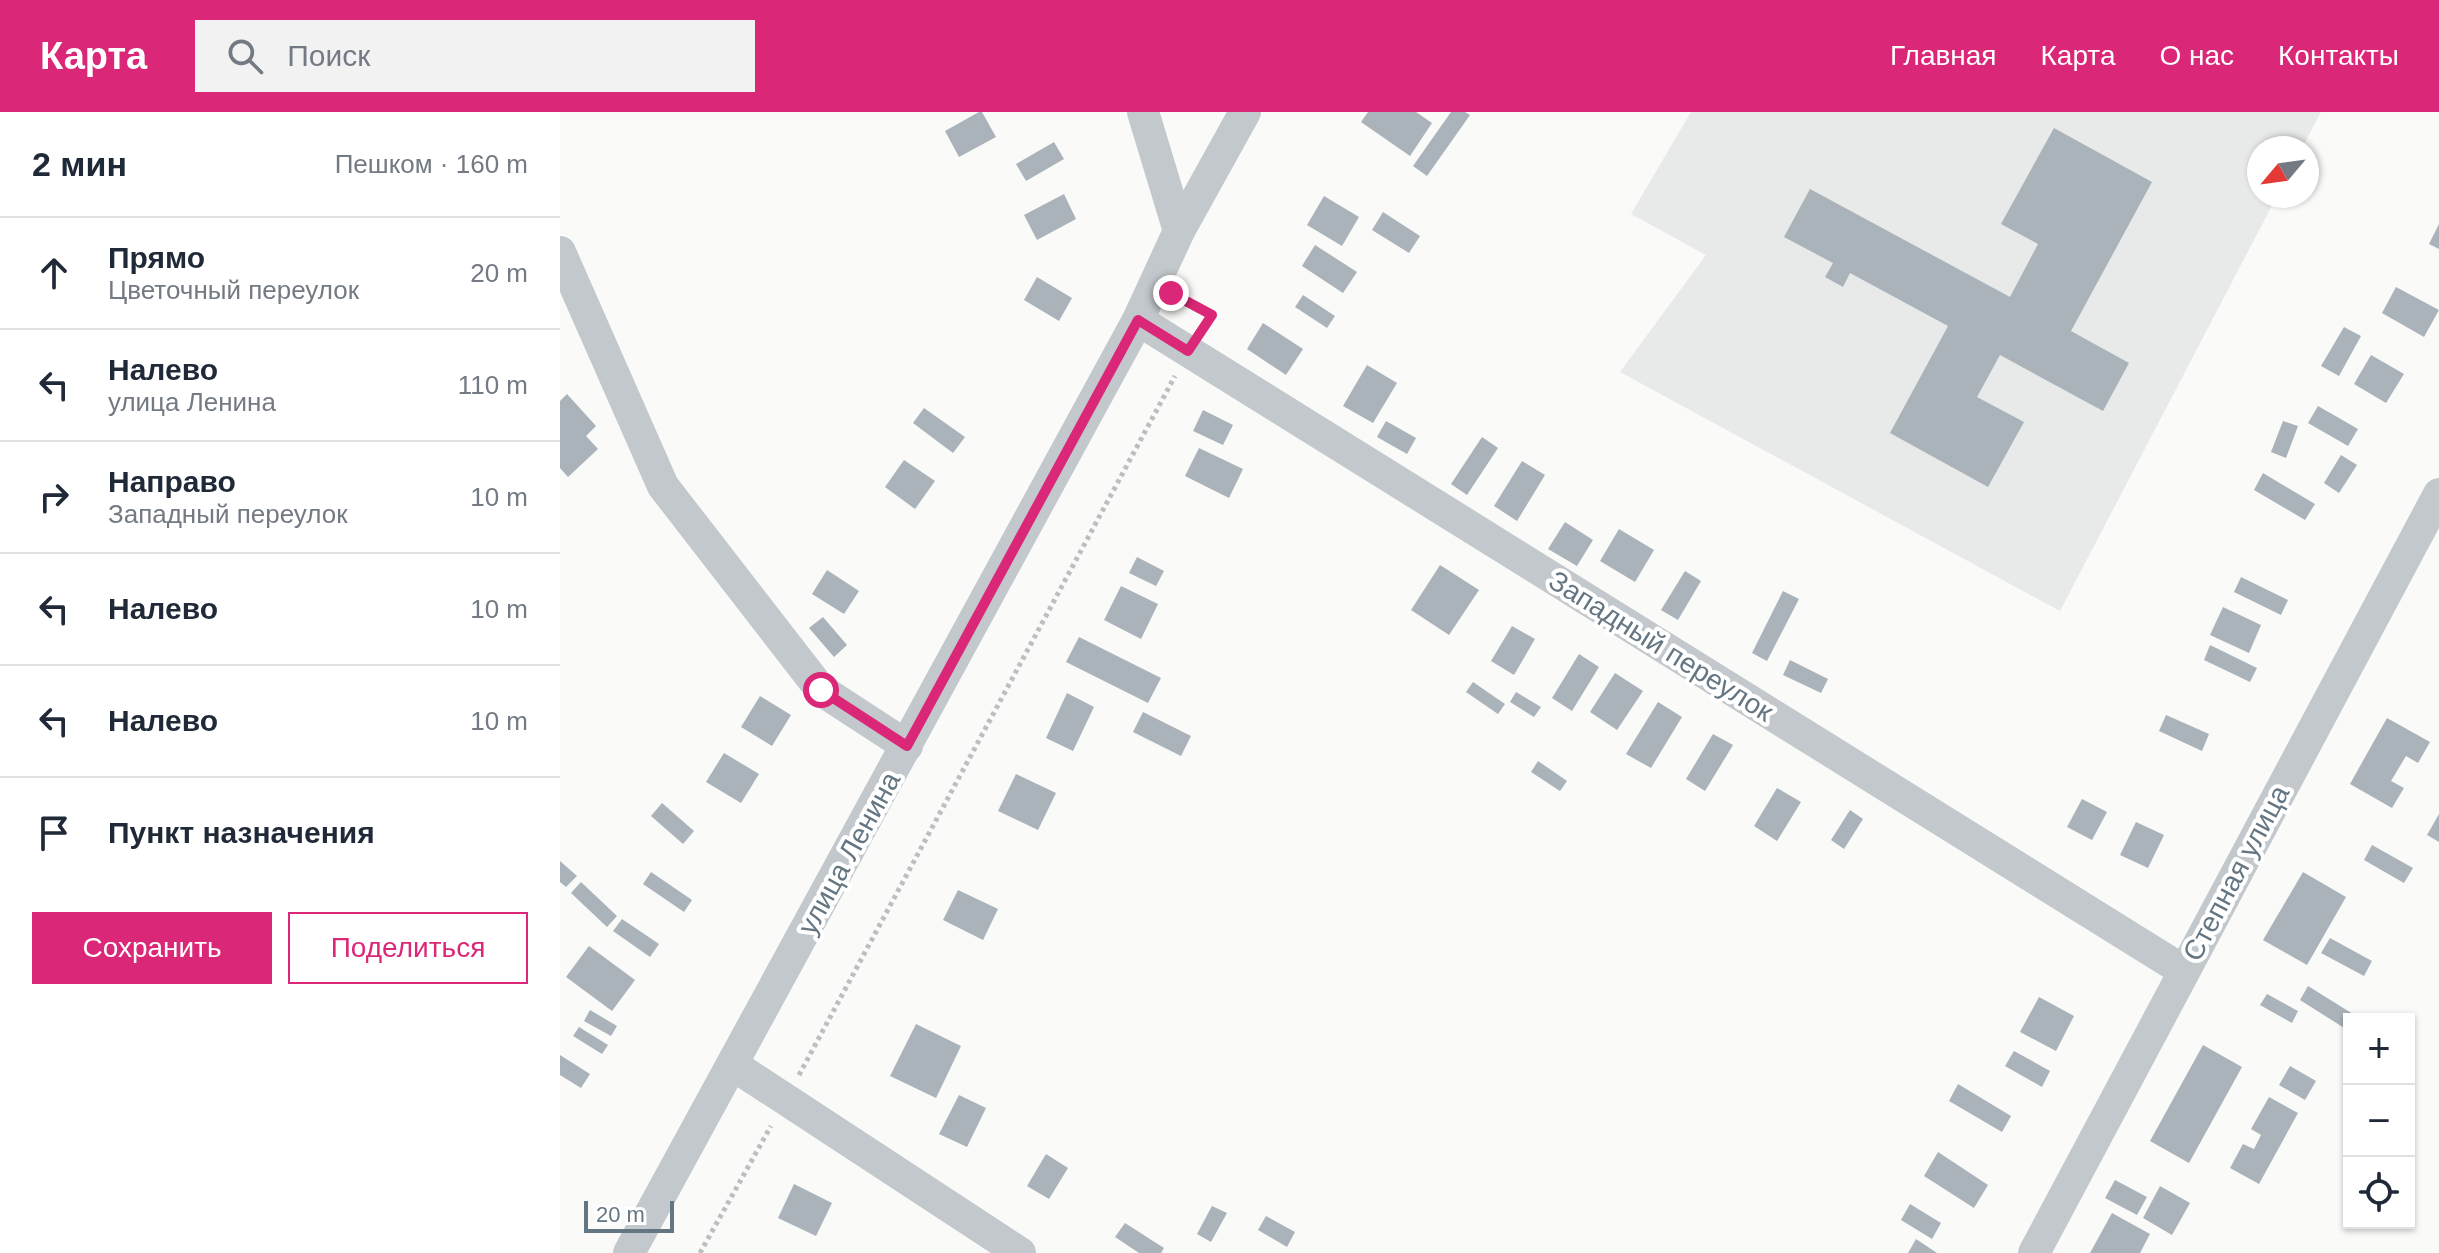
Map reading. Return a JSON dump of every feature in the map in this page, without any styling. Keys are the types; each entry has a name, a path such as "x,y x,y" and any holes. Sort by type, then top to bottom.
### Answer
{"street":[{"path":"1143,112 1179,231"},
{"name":"улица Ленина","path":"629,1253 1138,320 1179,231 1245,112"},
{"path":"560,252 663,486 821,690 907,746"},
{"name":"Западный переулок","path":"1138,320 2184,971"},
{"name":"Степная улица","path":"2034,1253 2439,494"},
{"path":"733,1065 1020,1253"}],"path":[{"path":"700,1253 1035,639 1188,351 1212,315 1171,293"}],"shaded area":[{"path":"1691,112 2321,112 2308,136 2247,136 2247,208 2271,208 2060,611 1620,372 1706,255 1631,214"}],"building":[{"path":"982,112 996,137 959,157 945,131"},
{"path":"1368,112 1416,112 1432,123 1410,156 1361,122"},
{"path":"1451,112 1470,115 1427,176 1413,166"},
{"path":"2054,128 2152,182 2071,331 2129,363 2103,411 2000,355 1977,397 2024,422 1988,487 1890,433 1948,326 1850,273 1843,287 1825,277 1833,263 1784,237 1810,189 2010,297 2038,244 2001,224"},
{"path":"1054,142 1064,159 1026,181 1016,164"},
{"path":"1064,194 1076,219 1037,240 1024,215"},
{"path":"1324,196 1359,217 1342,246 1307,225"},
{"path":"1383,212 1420,236 1409,253 1372,230"},
{"path":"2439,224 2439,249 2429,244"},
{"path":"1315,245 1357,272 1343,293 1302,266"},
{"path":"1037,277 1072,298 1059,321 1024,300"},
{"path":"2396,287 2439,310 2424,337 2382,313"},
{"path":"1303,295 1335,316 1327,328 1295,307"},
{"path":"1263,323 1303,349 1286,375 1247,349"},
{"path":"2344,327 2361,336 2339,376 2321,366"},
{"path":"2371,355 2404,374 2386,403 2354,384"},
{"path":"1367,365 1397,383 1373,423 1343,406"},
{"path":"567,394 596,426 586,436 598,449 568,477 560,468 560,401"},
{"path":"2318,406 2358,429 2348,446 2308,423"},
{"path":"924,408 965,437 953,453 913,423"},
{"path":"1203,410 1233,425 1223,445 1193,431"},
{"path":"1386,421 1416,438 1407,454 1377,437"},
{"path":"2283,421 2298,426 2286,458 2271,452"},
{"path":"1482,437 1498,448 1467,495 1451,484"},
{"path":"1199,448 1243,469 1229,498 1185,476"},
{"path":"2341,455 2357,465 2339,493 2324,483"},
{"path":"904,460 935,481 915,509 885,487"},
{"path":"1522,461 1545,475 1517,521 1494,506"},
{"path":"2263,473 2315,504 2305,520 2254,490"},
{"path":"1565,522 1593,540 1577,566 1548,549"},
{"path":"1619,529 1654,550 1635,582 1600,561"},
{"path":"1137,557 1164,571 1156,586 1129,573"},
{"path":"1440,565 1479,590 1449,635 1411,610"},
{"path":"827,570 859,591 844,614 812,594"},
{"path":"1685,571 1701,581 1678,620 1661,610"},
{"path":"2241,577 2288,600 2281,615 2234,592"},
{"path":"1121,586 1158,604 1141,639 1104,620"},
{"path":"1783,591 1799,599 1767,661 1752,653"},
{"path":"2223,607 2261,625 2249,653 2210,635"},
{"path":"823,617 847,645 834,657 809,628"},
{"path":"1512,626 1535,639 1514,675 1491,661"},
{"path":"1079,637 1161,678 1148,703 1066,662"},
{"path":"2210,645 2257,668 2250,682 2204,660"},
{"path":"1579,654 1599,667 1572,711 1552,698"},
{"path":"1790,660 1828,679 1821,693 1783,675"},
{"path":"1615,673 1643,691 1617,730 1590,712"},
{"path":"1473,682 1505,704 1498,714 1466,692"},
{"path":"1516,692 1541,707 1534,717 1510,702"},
{"path":"1067,693 1094,707 1073,751 1046,738"},
{"path":"760,696 791,715 772,746 741,727"},
{"path":"1658,702 1682,717 1651,768 1626,754"},
{"path":"1143,712 1191,736 1181,756 1133,732"},
{"path":"2166,715 2209,734 2202,751 2159,731"},
{"path":"2387,718 2430,742 2418,763 2406,756 2391,781 2404,788 2392,808 2350,784"},
{"path":"1713,734 1733,745 1705,791 1686,779"},
{"path":"724,753 759,774 741,803 706,782"},
{"path":"1538,761 1567,781 1560,791 1531,772"},
{"path":"1016,774 1056,793 1038,830 998,811"},
{"path":"1777,788 1801,802 1777,841 1754,826"},
{"path":"2082,799 2107,812 2092,840 2067,827"},
{"path":"662,803 694,831 683,844 651,816"},
{"path":"1850,810 1863,819 1844,849 1831,840"},
{"path":"2439,814 2439,842 2427,835"},
{"path":"2136,822 2164,835 2148,868 2120,855"},
{"path":"2372,845 2413,868 2404,883 2364,860"},
{"path":"560,861 577,876 566,887 560,882"},
{"path":"651,872 692,900 684,912 643,884"},
{"path":"2303,872 2346,897 2307,965 2263,940"},
{"path":"581,882 617,916 607,927 571,893"},
{"path":"958,890 998,909 983,940 943,920"},
{"path":"622,919 659,944 650,957 613,931"},
{"path":"2330,938 2372,961 2364,976 2321,953"},
{"path":"589,946 635,980 612,1011 566,977"},
{"path":"2308,986 2351,1013 2343,1013 2343,1027 2300,1000"},
{"path":"2267,994 2298,1011 2292,1023 2260,1005"},
{"path":"2039,997 2074,1016 2056,1051 2020,1032"},
{"path":"590,1010 617,1026 611,1036 584,1021"},
{"path":"916,1024 961,1046 936,1098 890,1076"},
{"path":"579,1027 608,1045 602,1054 573,1036"},
{"path":"2203,1045 2242,1067 2189,1163 2150,1141"},
{"path":"2014,1051 2050,1071 2042,1087 2005,1066"},
{"path":"560,1055 590,1074 581,1088 560,1075"},
{"path":"2290,1066 2316,1081 2305,1100 2279,1085"},
{"path":"1958,1084 2011,1116 2002,1132 1949,1101"},
{"path":"959,1095 986,1108 967,1147 939,1134"},
{"path":"2269,1097 2298,1113 2259,1184 2230,1168 2243,1144 2254,1149 2261,1135 2251,1129"},
{"path":"1938,1152 1988,1185 1974,1208 1924,1176"},
{"path":"1046,1154 1068,1168 1049,1199 1027,1186"},
{"path":"2115,1180 2147,1197 2137,1215 2105,1198"},
{"path":"794,1184 832,1203 816,1236 778,1218"},
{"path":"2160,1186 2190,1203 2172,1235 2143,1218"},
{"path":"1910,1204 1941,1223 1932,1239 1901,1220"},
{"path":"1212,1206 1227,1213 1211,1242 1197,1234"},
{"path":"2112,1213 2150,1234 2140,1253 2090,1253"},
{"path":"1266,1216 1295,1232 1287,1247 1258,1230"},
{"path":"1125,1223 1164,1248 1161,1253 1139,1253 1115,1237"},
{"path":"1916,1239 1937,1253 1908,1253"}],"route":[{"path":"821,690 907,746 1138,320 1188,351 1212,315 1171,293"}]}
